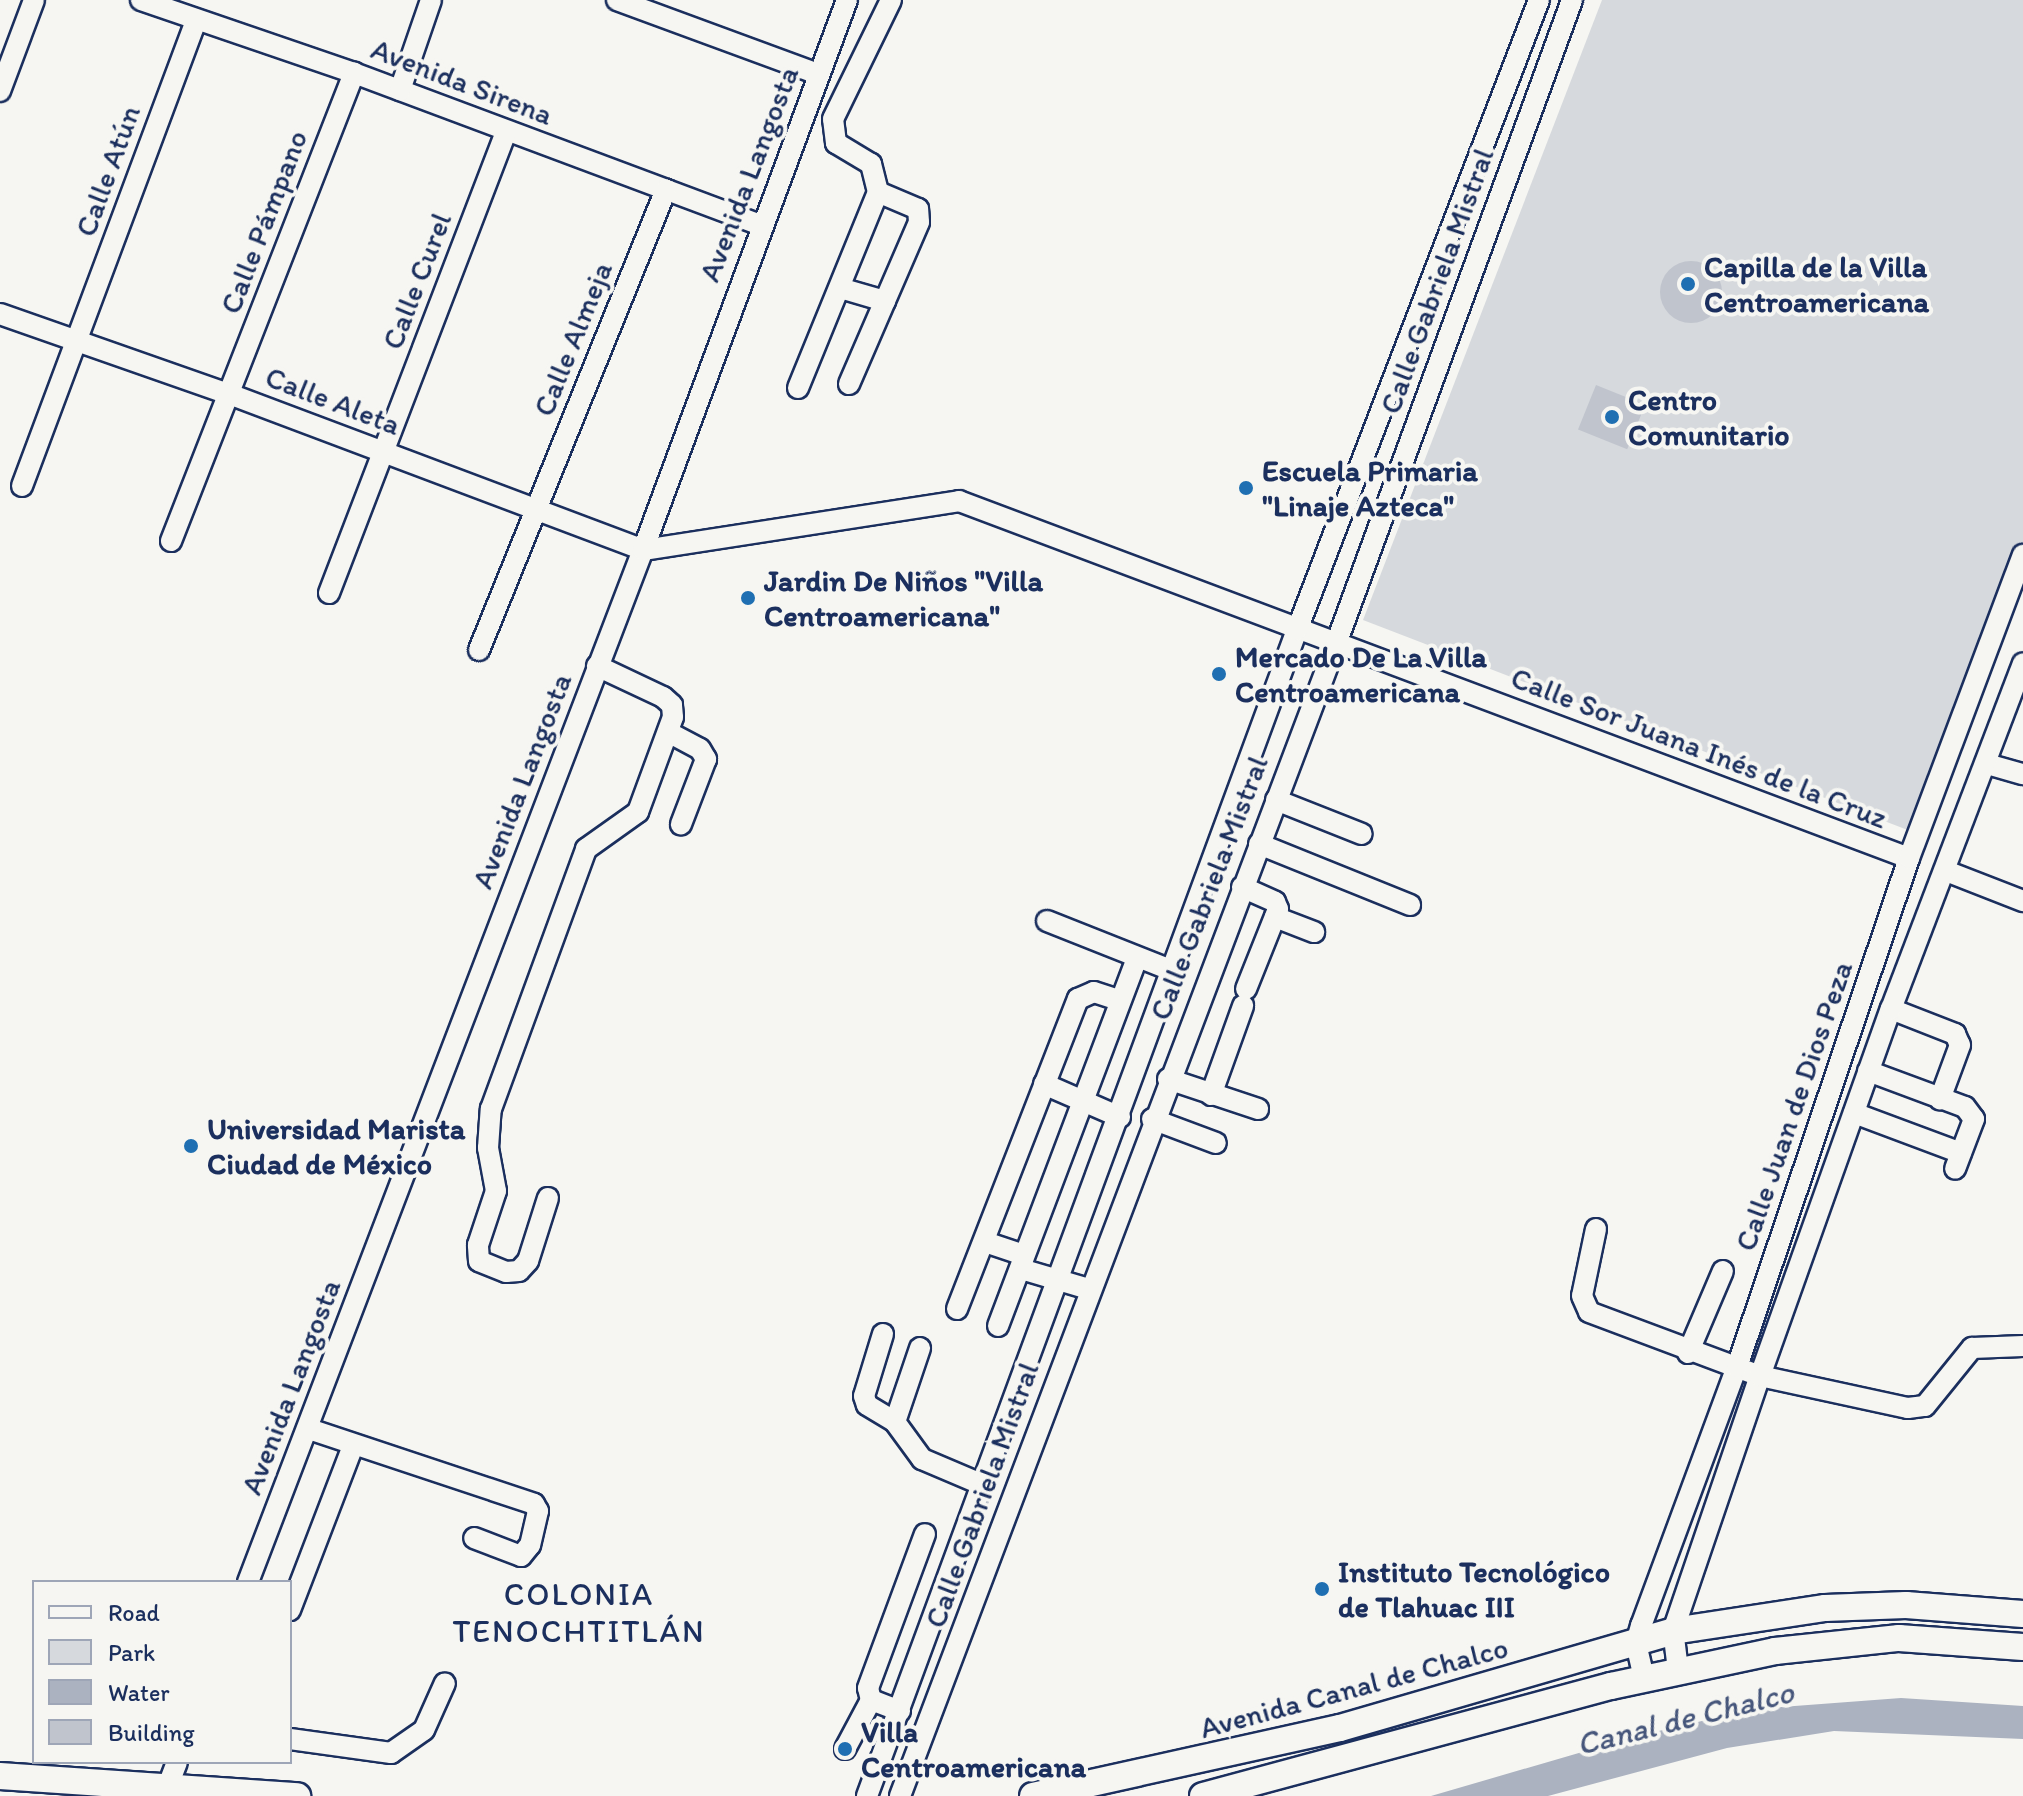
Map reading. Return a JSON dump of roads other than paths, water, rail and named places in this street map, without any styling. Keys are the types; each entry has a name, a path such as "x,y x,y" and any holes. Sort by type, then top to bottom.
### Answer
{"main road":[{"name":"Avenida Canal de Chalco","path":"1033,1796 1340,1728 1673,1631 1825,1608 1906,1605 2023,1614"},
{"path":"1203,1796 1644,1678 1837,1641 1899,1638 2023,1647"},
{"path":"0,1776 165,1792 297,1796"}],"street":[{"path":"0,91 34,0"},
{"name":"Avenida Sirena","path":"141,0 354,73 760,225"},
{"path":"400,90 431,0"},
{"path":"617,0 818,74"},
{"name":"Avenida Langosta","path":"249,1580 643,550 760,225 847,0"},
{"path":"798,388 878,192 871,164 836,143 833,119 891,0"},
{"name":"Calle Gabriela Mistral","path":"867,1796 1057,1279 1120,1117 1297,630 1539,0"},
{"name":"Calle Gabriela Mistral","path":"900,1796 1152,1119 1336,644 1572,0"},
{"name":"Calle Atún","path":"22,486 196,21"},
{"name":"Calle Pámpano","path":"171,541 354,73"},
{"name":"Calle Curel","path":"329,593 506,132"},
{"name":"Calle Almeja","path":"479,650 666,190"},
{"path":"849,384 920,214 878,192"},
{"path":"840,288 885,301"},
{"name":"Calle Aleta","path":"0,314 229,394 643,550"},
{"name":"Calle Sor Juana Inés de la Cruz","path":"643,550 959,501 1909,858"},
{"name":"Calle Juan de Dios Peza","path":"1636,1643 1737,1367 1909,858 2023,555"},
{"name":"Calle Juan de Dios Peza","path":"1678,1670 1673,1631 1760,1376 1868,1071 2023,663"},
{"path":"548,1198 528,1261 519,1271 506,1272 479,1261 478,1245 496,1191 488,1148 491,1109 586,849 638,812 668,732 672,705 597,666"},
{"path":"668,732 700,749 706,759 681,824"},
{"path":"1987,764 2023,774"},
{"path":"1276,800 1362,834"},
{"path":"1259,844 1410,905"},
{"path":"1946,871 2023,901"},
{"path":"1211,1095 1275,917 1275,902 1242,887"},
{"path":"1275,917 1314,932"},
{"path":"1047,921 1173,971"},
{"path":"998,1326 1080,1100 1137,959"},
{"path":"957,1309 1078,999 1094,992 1118,1000"},
{"path":"1891,1009 1955,1034 1960,1045 1940,1099"},
{"path":"1854,1113 1958,1161 1974,1119 1965,1107 1868,1071"},
{"path":"1168,1079 1258,1109"},
{"path":"1044,1084 1120,1117"},
{"path":"1152,1119 1216,1143"},
{"path":"1596,1229 1582,1296 1589,1312 1688,1353 1760,1376 1908,1408 1925,1406 1972,1348 2023,1346"},
{"path":"985,1242 1057,1279 1089,1289"},
{"path":"1688,1353 1723,1271"},
{"path":"883,1334 864,1396 867,1405 895,1422 922,1459 981,1484"},
{"path":"895,1422 920,1348"},
{"path":"309,1429 534,1504 538,1511 530,1545 521,1556 474,1538"},
{"path":"292,1605 353,1446"},
{"path":"845,1749 871,1700 868,1688 925,1534"},
{"path":"1636,1643 1644,1678"},
{"path":"292,1739 391,1753 424,1730 445,1683"},
{"path":"871,1700 900,1711"},
{"path":"165,1792 176,1764"}],"water":[{"path":"1901,1698 2023,1706 2023,1739 1834,1731 1727,1748 1548,1796 1431,1796 1637,1736 1754,1709"}],"place":[{"name":"Capilla de la Villa Centroamericana","path":"1688,284"},
{"name":"Centro Comunitario","path":"1612,417"},
{"name":"Escuela Primaria \"Linaje Azteca\"","path":"1246,488"},
{"name":"Jardin De Niños \"Villa Centroamericana\"","path":"748,598"},
{"name":"Mercado De La Villa Centroamericana","path":"1219,674"},
{"name":"Universidad Marista Ciudad de México","path":"191,1146"},
{"name":"Instituto Tecnológico de Tlahuac III","path":"1322,1589"},
{"name":"Villa Centroamericana","path":"845,1749"}],"district":[{"name":"COLONIA TENOCHTITLÁN","path":"579,1614"}],"water label":[{"name":"Canal de Chalco","path":"1685,1718"}]}
